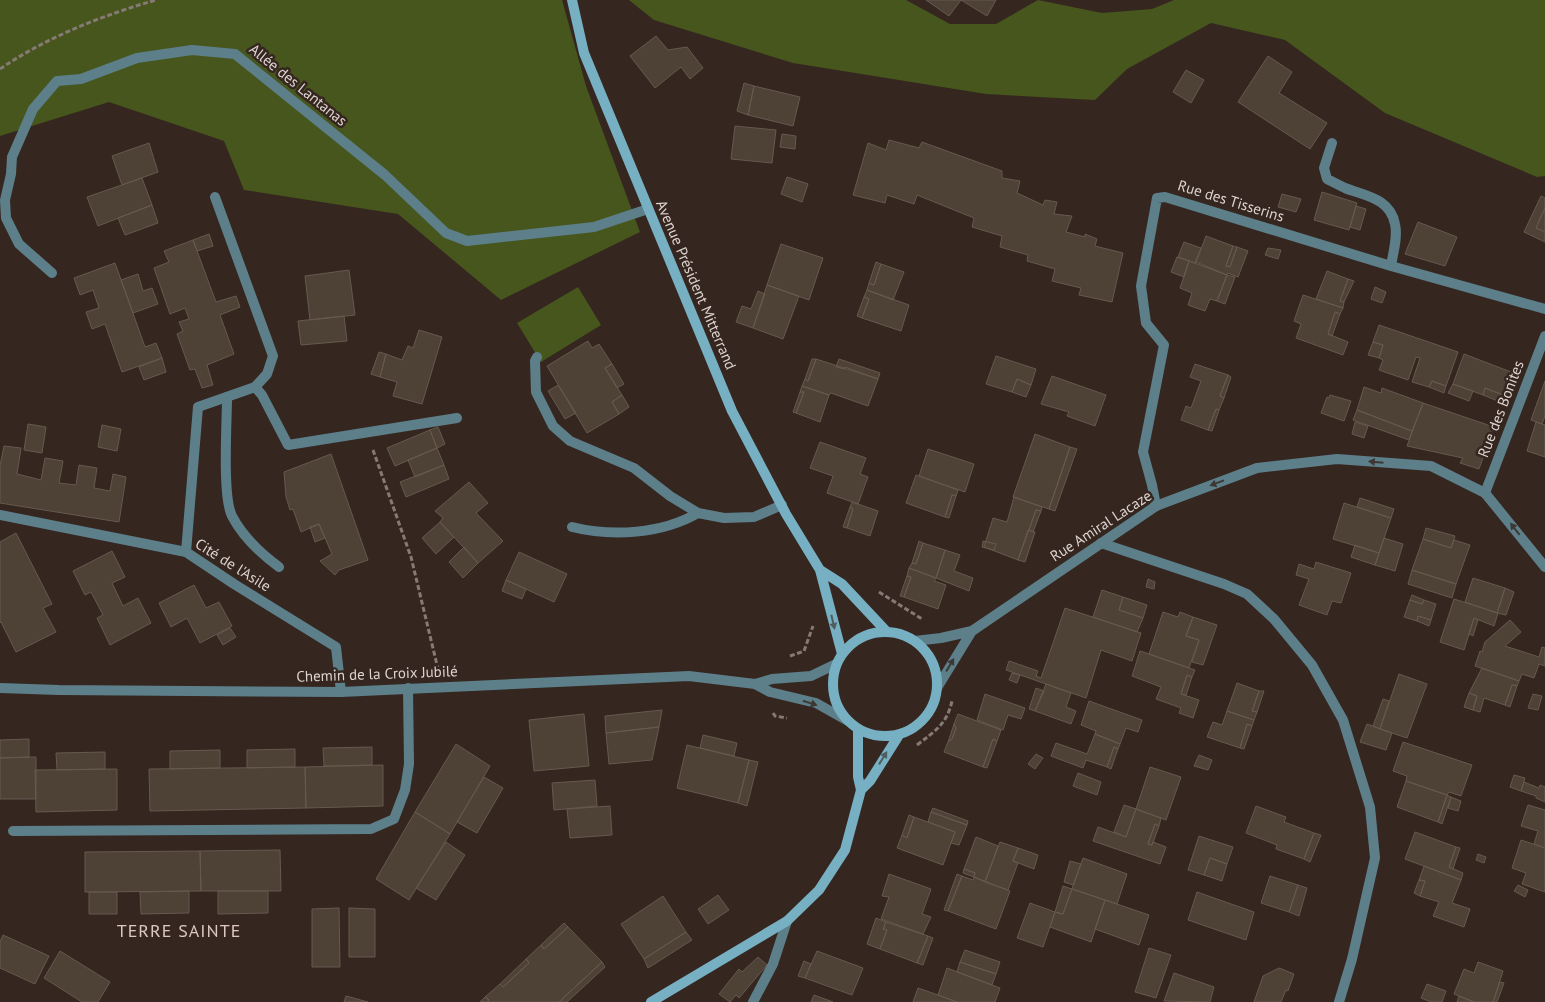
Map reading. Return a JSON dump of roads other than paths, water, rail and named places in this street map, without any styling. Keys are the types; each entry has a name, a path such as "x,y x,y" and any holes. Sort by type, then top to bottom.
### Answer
{"main road":[{"name":"Avenue Président Mitterrand","path":"572,0 584,53 732,411 782,505 820,570 842,654"},
{"name":"Avenue Président Mitterrand","path":"820,570 842,584 886,632"},
{"path":"873,632 902,634 915,641 928,654 936,670 937,688 934,704 926,718 914,728 899,735 885,737 871,735 858,730 839,709 834,694 833,679 836,664 842,654 850,644 873,632"},
{"path":"651,1002 787,921 819,890 845,850 860,790 858,777 858,730"},
{"path":"860,790 870,781 899,735"}],"street":[{"name":"Allée des Lantanas","path":"52,273 19,244 6,218 5,200 11,174 12,157 33,109 57,81 81,79 137,58 192,50 235,54 385,175 446,234 467,241 594,227 648,209"},
{"path":"1332,142 1324,168 1327,179 1343,187 1372,196 1388,207 1395,224 1391,266"},
{"path":"186,552 198,407 255,387 267,374 273,356 215,197"},
{"name":"Rue des Tisserins","path":"1156,506 1143,452 1164,345 1146,323 1141,286 1157,198 1165,197 1391,266 1545,309"},
{"name":"Rue des Bonites","path":"1485,492 1545,336"},
{"path":"536,356 536,392 553,426 570,441 634,468 670,496 698,513 724,518 754,517 782,505"},
{"path":"255,387 262,395 288,445 457,418"},
{"path":"227,397 227,487 231,515 259,552 279,567"},
{"name":"Rue Amiral Lacaze","path":"915,641 941,638 972,631 1156,506 1257,468 1337,458 1431,466 1485,492 1545,567"},
{"path":"572,527 590,532 610,533 650,529 684,521 698,513"},
{"name":"Cité de l'Asile","path":"0,515 186,552 336,647 341,692"},
{"path":"1101,543 1224,584 1247,594 1274,619 1312,665 1343,720 1370,807 1375,858 1352,959 1339,1002"},
{"name":"Rue Amiral Lacaze","path":"937,688 972,631"},
{"name":"Chemin de la Croix Jubilé","path":"755,684 772,679 811,676 836,664"},
{"name":"Chemin de la Croix Jubilé","path":"0,688 341,692 688,676 755,684 770,692 816,704 848,721"},
{"path":"13,831 371,829 394,820 405,790 410,764 408,688"},
{"path":"753,1002 773,964 787,921"}],"district":[{"name":"TERRE SAINTE","path":"179,931"}]}
